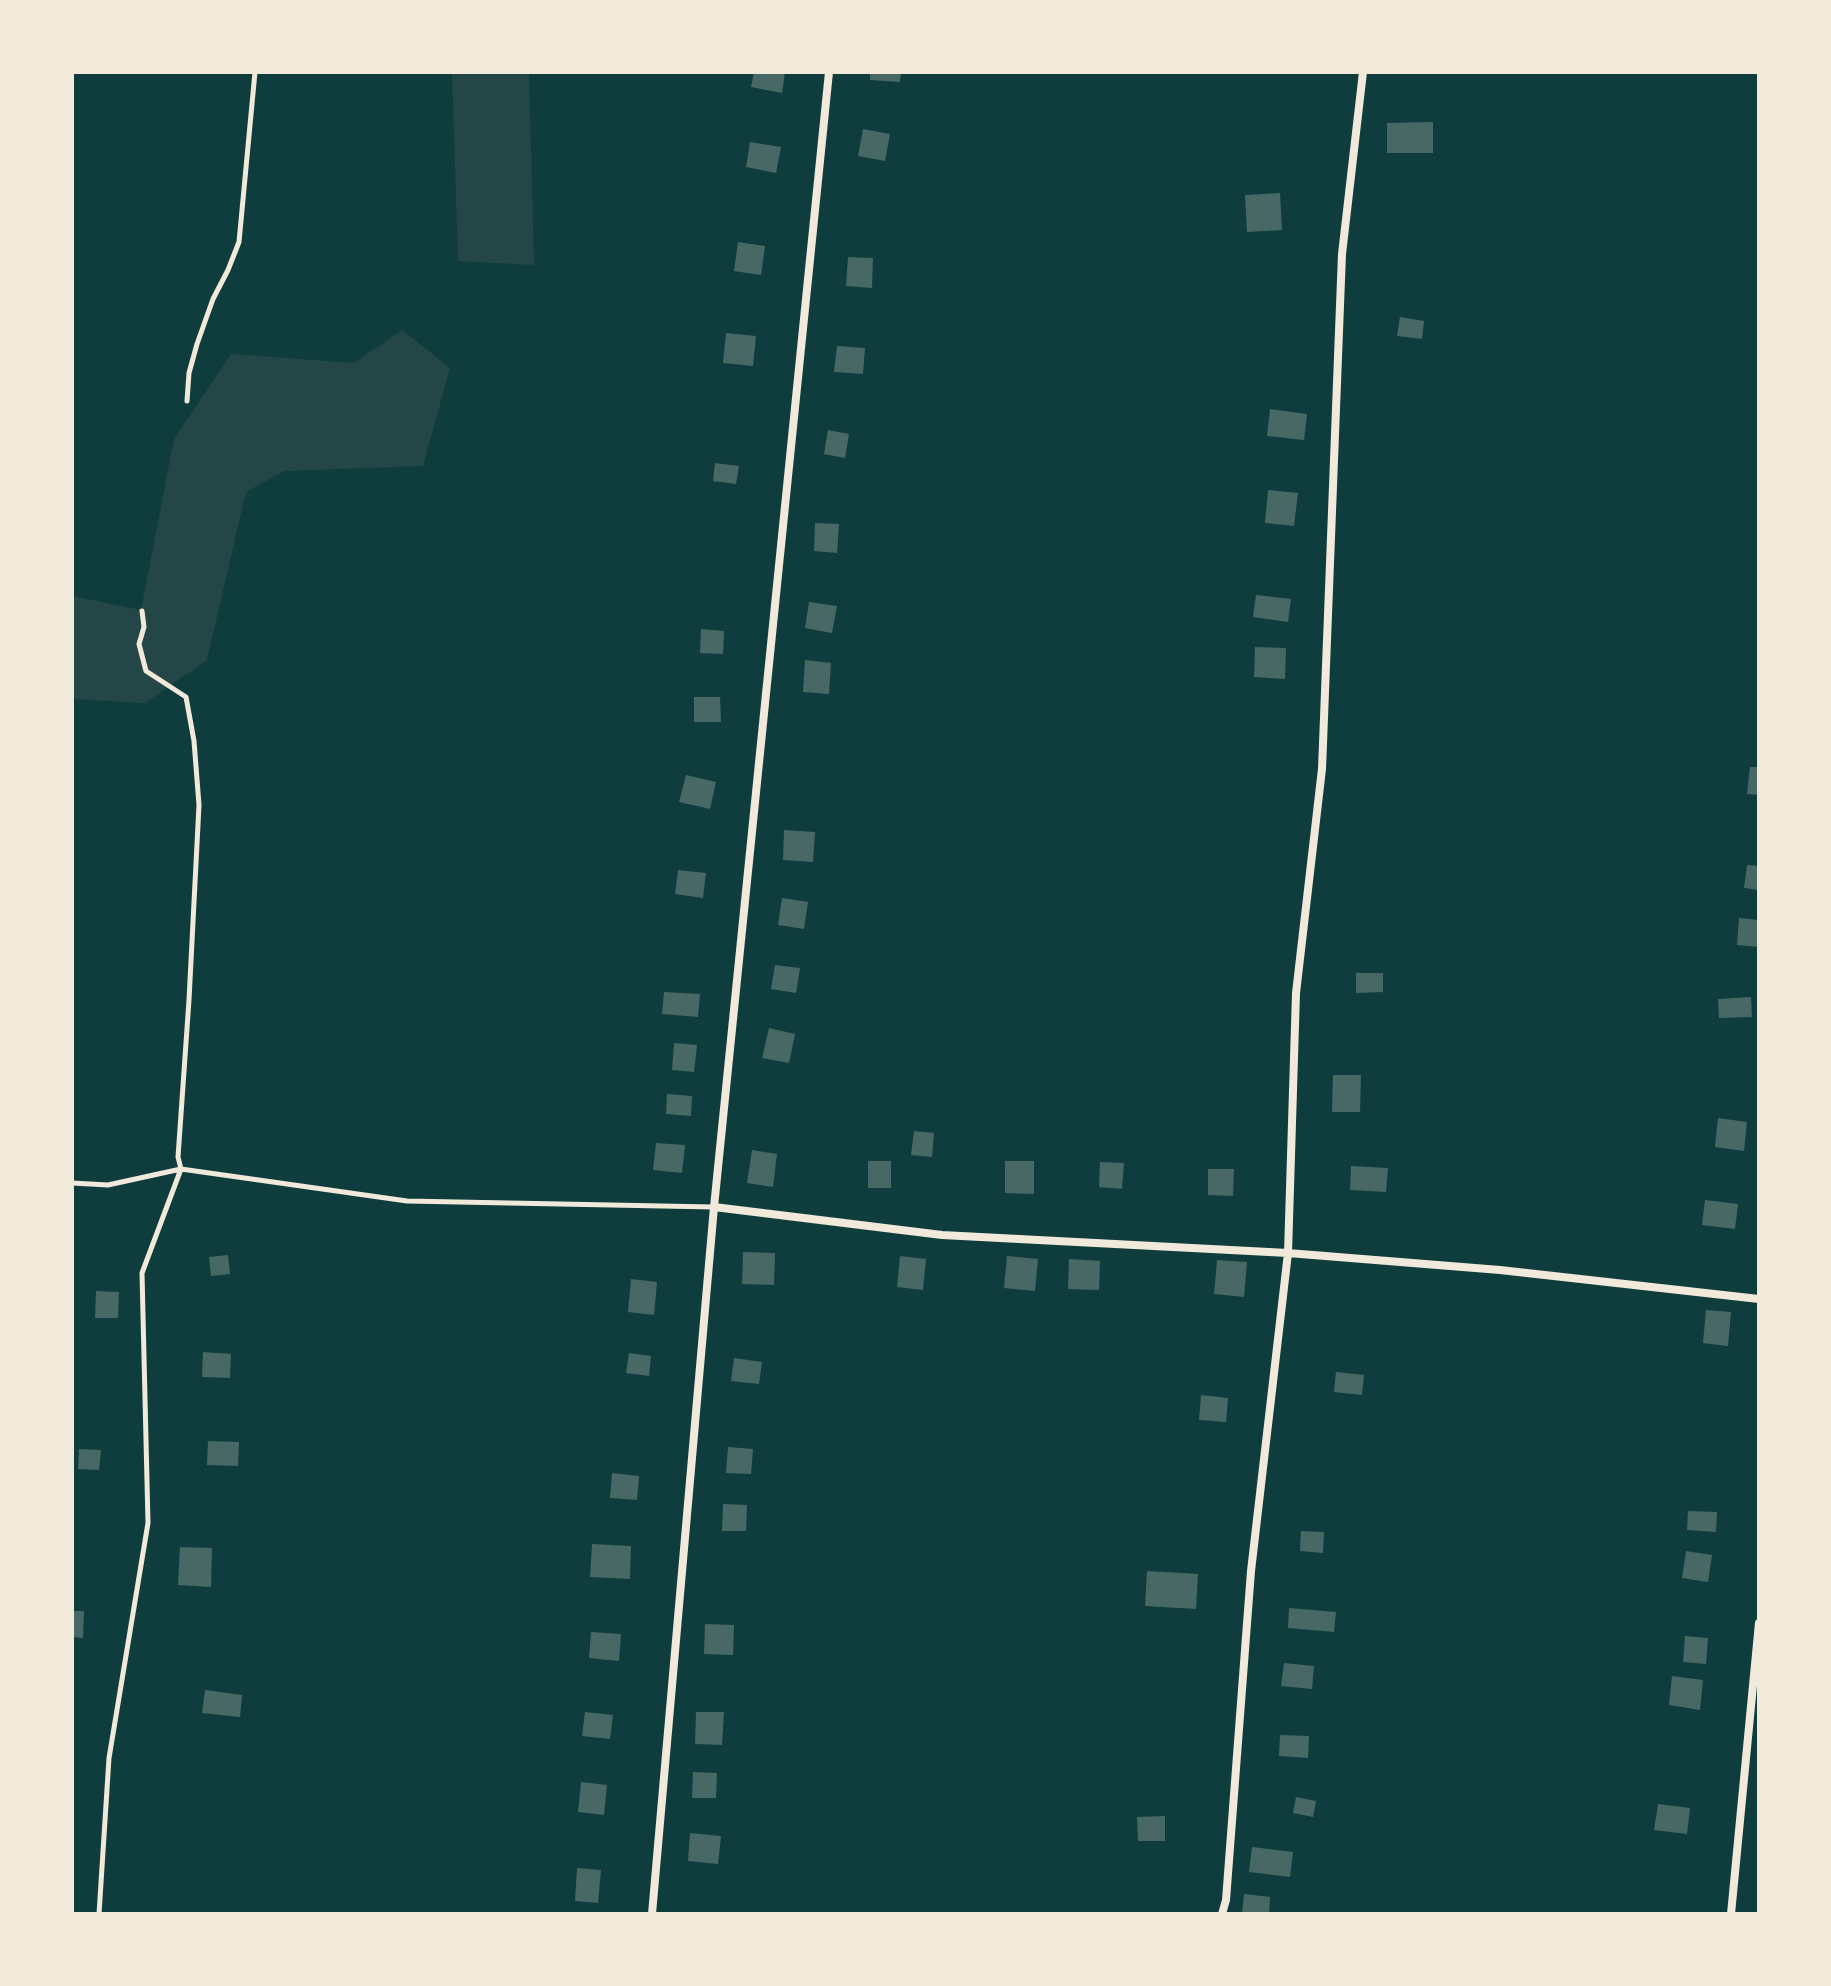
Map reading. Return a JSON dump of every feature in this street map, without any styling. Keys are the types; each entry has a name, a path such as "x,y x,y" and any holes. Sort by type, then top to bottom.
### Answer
{"street":[{"path":"652,1914 714,1207 829,72"},
{"path":"1222,1914 1226,1900 1251,1571 1288,1253 1296,993 1322,769 1342,254 1363,72"},
{"path":"714,1207 942,1235 1288,1253 1500,1270 1759,1299"},
{"path":"1731,1914 1759,1623"}],"lane":[{"path":"187,401 189,373 197,344 239,242 255,72"},
{"path":"99,1914 109,1758 148,1523 142,1273 181,1169 178,1157 199,805 194,741 186,697 146,671 139,644 144,627 142,611"},
{"path":"72,1183 108,1185 181,1169 407,1201 714,1207"}],"shaded area":[{"path":"452,72 529,72 534,265 458,261"},
{"path":"402,330 450,368 423,466 284,471 246,492 207,660 145,703 72,699 72,596 141,610 174,439 231,354 354,363"}],"building":[{"path":"754,72 785,72 782,93 751,87"},
{"path":"870,72 901,72 900,82 870,80"},
{"path":"1433,122 1433,153 1387,153 1387,123"},
{"path":"863,129 890,134 885,161 858,156"},
{"path":"750,142 781,147 776,173 746,167"},
{"path":"1280,193 1282,230 1247,232 1245,195"},
{"path":"738,242 765,246 761,275 734,271"},
{"path":"848,257 873,258 872,288 846,286"},
{"path":"1400,317 1424,321 1422,339 1397,336"},
{"path":"726,333 756,336 753,366 723,363"},
{"path":"837,346 865,348 863,374 834,372"},
{"path":"1270,409 1307,414 1304,440 1267,436"},
{"path":"828,430 849,434 845,458 824,454"},
{"path":"715,463 739,466 736,484 713,481"},
{"path":"1268,490 1298,493 1294,526 1265,523"},
{"path":"815,523 839,524 837,553 814,551"},
{"path":"1256,595 1291,599 1288,622 1253,617"},
{"path":"809,602 837,606 832,633 805,628"},
{"path":"701,629 724,631 723,654 700,653"},
{"path":"1255,647 1286,648 1285,679 1254,677"},
{"path":"805,660 831,663 829,694 803,692"},
{"path":"694,697 720,697 721,722 694,722"},
{"path":"1750,767 1759,767 1759,795 1747,794"},
{"path":"686,775 716,782 710,809 679,802"},
{"path":"784,830 815,832 813,862 783,860"},
{"path":"1747,865 1759,866 1759,890 1744,888"},
{"path":"678,870 706,873 703,898 675,894"},
{"path":"782,898 808,902 804,929 778,925"},
{"path":"1739,918 1759,920 1759,947 1737,945"},
{"path":"775,965 800,968 796,993 771,989"},
{"path":"1356,973 1383,973 1383,992 1356,993"},
{"path":"664,992 700,994 698,1017 662,1014"},
{"path":"1751,997 1752,1017 1719,1018 1718,999"},
{"path":"769,1028 795,1034 789,1063 762,1058"},
{"path":"674,1043 697,1045 694,1072 672,1070"},
{"path":"1333,1075 1361,1075 1360,1112 1332,1112"},
{"path":"667,1094 692,1096 691,1116 666,1114"},
{"path":"1718,1118 1747,1122 1744,1151 1715,1147"},
{"path":"914,1131 934,1133 932,1157 911,1155"},
{"path":"656,1143 685,1145 682,1173 653,1170"},
{"path":"752,1150 777,1154 773,1187 747,1183"},
{"path":"868,1161 891,1161 891,1188 868,1188"},
{"path":"1005,1161 1034,1161 1034,1194 1005,1193"},
{"path":"1100,1162 1124,1163 1122,1189 1099,1187"},
{"path":"1351,1166 1388,1168 1386,1192 1350,1190"},
{"path":"1208,1169 1234,1169 1233,1196 1208,1195"},
{"path":"1705,1200 1738,1204 1735,1229 1702,1225"},
{"path":"743,1252 775,1253 774,1285 742,1284"},
{"path":"228,1255 230,1274 211,1276 209,1257"},
{"path":"900,1256 926,1259 923,1290 897,1287"},
{"path":"1007,1256 1038,1259 1035,1291 1004,1288"},
{"path":"1069,1259 1100,1261 1099,1290 1068,1289"},
{"path":"1217,1260 1247,1262 1244,1297 1214,1294"},
{"path":"631,1279 657,1282 654,1315 628,1312"},
{"path":"96,1291 119,1292 118,1318 95,1318"},
{"path":"1706,1310 1731,1312 1728,1346 1703,1343"},
{"path":"203,1352 231,1354 230,1378 202,1377"},
{"path":"629,1353 651,1356 649,1376 626,1373"},
{"path":"734,1358 762,1362 759,1384 731,1381"},
{"path":"1336,1372 1364,1375 1362,1395 1334,1392"},
{"path":"1201,1395 1228,1398 1226,1422 1199,1420"},
{"path":"208,1441 239,1442 238,1466 207,1465"},
{"path":"728,1447 753,1449 751,1474 726,1473"},
{"path":"79,1449 101,1450 99,1470 78,1469"},
{"path":"612,1473 639,1476 637,1500 610,1498"},
{"path":"723,1504 747,1505 746,1531 722,1531"},
{"path":"1688,1511 1717,1512 1716,1532 1687,1530"},
{"path":"1301,1531 1324,1532 1323,1553 1300,1551"},
{"path":"592,1544 631,1546 630,1579 590,1577"},
{"path":"180,1547 212,1548 211,1587 178,1585"},
{"path":"1686,1551 1712,1555 1708,1582 1682,1578"},
{"path":"1147,1571 1198,1574 1196,1609 1145,1606"},
{"path":"1289,1608 1336,1612 1334,1632 1288,1628"},
{"path":"72,1611 84,1611 83,1638 72,1637"},
{"path":"705,1624 734,1625 733,1655 704,1654"},
{"path":"591,1632 621,1634 619,1661 589,1658"},
{"path":"1685,1636 1708,1638 1706,1664 1683,1662"},
{"path":"1284,1663 1314,1666 1312,1689 1281,1686"},
{"path":"1672,1676 1703,1680 1700,1710 1669,1705"},
{"path":"205,1690 242,1695 240,1717 202,1713"},
{"path":"585,1712 613,1715 610,1739 582,1736"},
{"path":"696,1712 724,1712 722,1745 695,1744"},
{"path":"1280,1735 1309,1736 1308,1758 1279,1756"},
{"path":"693,1772 717,1773 716,1798 692,1798"},
{"path":"581,1782 607,1785 604,1815 578,1812"},
{"path":"1296,1797 1316,1801 1313,1817 1293,1813"},
{"path":"1658,1804 1690,1808 1687,1834 1654,1830"},
{"path":"1165,1816 1165,1841 1138,1841 1137,1817"},
{"path":"690,1833 721,1836 718,1864 688,1861"},
{"path":"1252,1847 1293,1852 1290,1877 1249,1872"},
{"path":"577,1868 601,1870 598,1903 575,1901"},
{"path":"1244,1894 1270,1897 1269,1914 1242,1914"}]}
